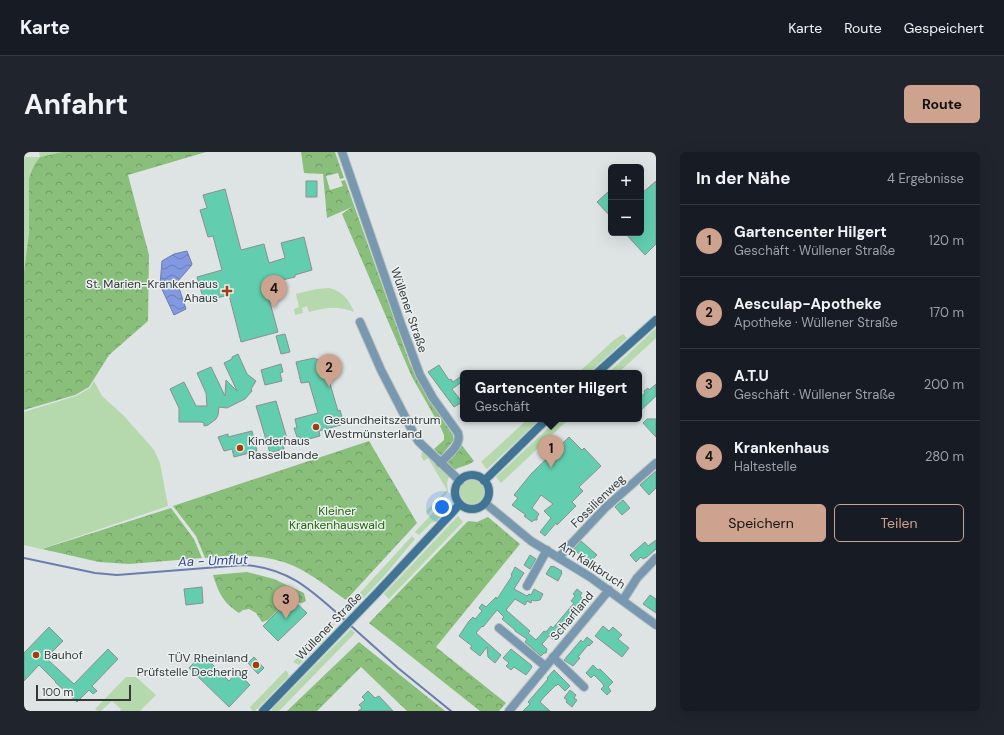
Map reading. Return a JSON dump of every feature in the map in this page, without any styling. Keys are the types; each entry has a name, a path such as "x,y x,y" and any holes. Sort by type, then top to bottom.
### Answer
{"main road":[{"path":"600,370 656,320"},
{"path":"484,481 544,422"},
{"path":"469,476 474,476 479,477 484,481 489,495 485,503 474,509 464,507 460,504 455,495 457,485 460,481 469,476"},
{"name":"Wüllener Straße","path":"264,711 460,504"}],"street":[{"name":"Wüllener Straße","path":"342,152 420,375 433,398 458,433 459,437 457,443 440,463"},
{"path":"360,322 381,370 415,436 419,442 460,481"},
{"name":"Fossilienweg","path":"559,557 605,508 656,463"},
{"name":"Am Kalkbruch","path":"485,503 515,529 609,590 656,625"},
{"name":"Am Kalkbruch","path":"527,586 547,550"},
{"name":"Am Kalkbruch","path":"623,600 637,578 656,558"},
{"name":"Scharfland","path":"509,711 609,590"},
{"path":"499,628 545,666"},
{"name":"Scharfland","path":"553,657 584,686"}],"green space":[{"path":"39,152 62,152 40,157"},
{"path":"62,152 206,152 128,175 149,255 148,321 109,355 89,387 75,395 24,410 24,272 29,233 29,178 34,165 40,157"},
{"path":"301,152 335,152 344,178 340,179 338,173 326,176 330,190 343,186 341,181 345,180 410,364 433,406 453,435 454,440 441,456 434,449 444,440 444,435 412,377 342,214 352,207 327,218 323,174 304,173"},
{"path":"24,157 40,157 34,165 29,178 29,233 24,272"},
{"path":"329,288 341,293 350,303 354,312 342,308 326,308 309,312 307,306 302,308 303,313 295,315 294,309 299,307 296,294 316,289"},
{"path":"656,328 656,338 621,370 611,370"},
{"path":"623,334 627,338 592,370 581,370 614,340"},
{"path":"94,381 102,396 124,416 154,450 160,463 168,506 41,549 24,545 24,412 76,396 90,388"},
{"path":"525,422 537,422 487,469 481,462"},
{"path":"555,422 566,422 501,483 496,477"},
{"name":"Kleiner Krankenhauswald","path":"369,441 417,523 346,600 308,573 283,562 250,556 205,558 196,536 173,506"},
{"path":"461,444 474,461 454,470 445,461"},
{"path":"424,452 449,477 447,483 448,492 427,515 426,511 447,490 428,458 424,461 421,453"},
{"path":"472,480 481,483 484,492 481,501 472,504 463,501 460,492 463,483"},
{"path":"443,502 449,507 436,521 431,523 419,535 415,532"},
{"path":"171,508 194,539 202,558 129,564 99,562 42,549"},
{"path":"458,516 463,522 389,599 384,594"},
{"path":"488,517 520,544 436,647 506,703 499,711 480,711 369,623 467,522 477,522"},
{"path":"412,536 415,539 384,576 350,612 346,608"},
{"path":"247,572 274,579 304,593 306,601 302,603 296,602 291,597 268,620 262,622 256,613 249,609 243,610 239,613 222,597 213,575"},
{"path":"333,623 334,625 330,632 299,665 293,662"},
{"path":"351,629 355,633 279,711 272,711 272,709"},
{"path":"359,642 445,711 407,711 361,667 317,711 287,711"},
{"path":"286,670 289,675 288,677 255,711 253,711 250,708 251,706"},
{"path":"126,677 136,677 156,695 140,711 120,711 121,709 112,701 101,711 95,709"}],"water":[{"path":"187,251 192,264 177,282 186,309 174,315 160,285 162,261 174,254"}],"building":[{"path":"306,181 317,181 317,197 306,197"},
{"path":"656,181 656,244 645,255 628,236 644,236 644,191"},
{"path":"225,189 241,250 264,244 269,263 285,258 281,243 304,237 312,270 295,275 295,277 265,284 278,332 241,342 229,295 204,301 197,277 222,270 213,236 208,237 200,210 207,208 203,195"},
{"path":"608,192 608,214 597,202"},
{"path":"285,334 290,352 281,354 276,336"},
{"path":"238,354 247,374 256,381 251,389 252,391 245,399 227,408 219,407 216,419 208,425 204,426 204,423 201,422 179,422 179,408 170,389 184,382 196,406 207,406 206,393 197,373 211,367 225,396 226,380 237,391 224,363"},
{"path":"314,358 325,363 331,368 333,375 328,377 338,411 340,410 344,424 319,431 320,436 301,441 300,437 297,437 294,428 297,428 295,419 318,413 309,382 301,383 296,362"},
{"path":"281,364 283,372 280,373 282,381 265,385 261,370"},
{"path":"439,365 449,380 451,379 453,382 460,377 460,383 452,389 460,399 460,403 454,407 428,372"},
{"path":"656,384 656,396 642,409 642,396 645,393 644,391 648,388 649,390"},
{"path":"276,401 288,442 283,443 284,449 270,453 256,406"},
{"path":"647,419 656,419 656,437 643,423"},
{"path":"252,431 257,451 234,457 232,449 224,451 218,437 228,434 228,437"},
{"path":"569,437 582,450 584,448 601,466 579,487 583,491 572,502 576,506 557,525 556,523 545,536 540,532 551,518 544,511 553,504 541,495 532,508 539,514 537,520 532,522 524,516 526,515 512,505 518,498 514,495 531,474"},
{"path":"656,471 656,488 649,495 640,485"},
{"path":"623,500 630,508 622,515 615,507"},
{"path":"656,540 656,549 647,557 643,559 641,557 636,562 630,555 645,542 648,546"},
{"path":"581,541 597,555 589,563 574,549"},
{"path":"530,555 536,559 530,569 524,565"},
{"path":"551,566 562,571 558,581 546,574"},
{"path":"515,567 524,573 514,589 527,596 529,594 531,595 534,589 543,594 540,600 532,600 531,603 527,601 525,605 515,599 506,610 530,631 528,633 536,640 551,626 553,628 574,603 571,601 575,596 573,594 577,589 582,593 580,596 586,602 555,641 549,636 542,644 547,649 546,653 541,656 525,642 527,639 515,631 502,619 504,617 497,610 476,633 501,655 495,663 488,657 487,647 480,656 470,648 472,646 459,636 469,621 473,617 475,619 482,611 479,608 482,604 486,607 496,597 497,599 512,576 511,575"},
{"path":"202,587 203,603 186,605 184,589"},
{"path":"650,595 656,599 656,613 643,604"},
{"path":"291,598 307,613 278,641 263,626"},
{"path":"603,626 609,631 613,627 622,635 618,639 629,648 622,657 595,636"},
{"path":"49,627 63,641 46,658 74,684 108,649 118,659 92,686 97,691 93,694 89,690 77,702 39,665 24,681 24,653"},
{"path":"587,637 593,642 589,646 588,645 578,657 580,658 573,666 564,660 581,640 583,642"},
{"path":"511,649 531,665 532,667 526,675 514,667 511,670 506,666 509,663 503,658"},
{"path":"202,654 229,681 237,672 250,685 229,707 189,668"},
{"name":"TÜV Rheinland Prüfstelle Dechering","path":"254,657 264,668 258,674 248,663"},
{"path":"593,665 598,670 600,669 613,682 608,687 611,691 607,695 601,689 604,686 602,683 594,675 591,678 586,673"},
{"path":"554,670 570,686 565,691 558,684 556,685 540,702 550,711 523,711 530,704 528,702"},
{"path":"570,690 576,695 574,698 577,700 572,707 564,698"},
{"path":"368,691 375,698 379,696 393,711 358,711 362,708 359,705 365,700 362,697"}],"waterway":[{"name":"Aa - Umflut","path":"24,558 95,573 117,575 244,565 261,567 275,571 301,584 324,601 347,622"},
{"name":"Aa - Umflut","path":"350,625 398,668 451,711"}],"place":[{"name":"St. Marien-Krankenhaus Ahaus","path":"227,291"},
{"name":"Krankenhaus","path":"274,308"},
{"name":"Aesculap-Apotheke","path":"329,387"},
{"name":"Gesundheitszentrum Westmünsterland","path":"316,427"},
{"name":"Kinderhaus Rasselbande","path":"240,448"},
{"name":"Gartencenter Hilgert","path":"551,468"},
{"name":"A.T.U","path":"286,619"},
{"name":"Bauhof","path":"36,655"},
{"name":"TÜV Rheinland Prüfstelle Dechering","path":"256,665"}]}
